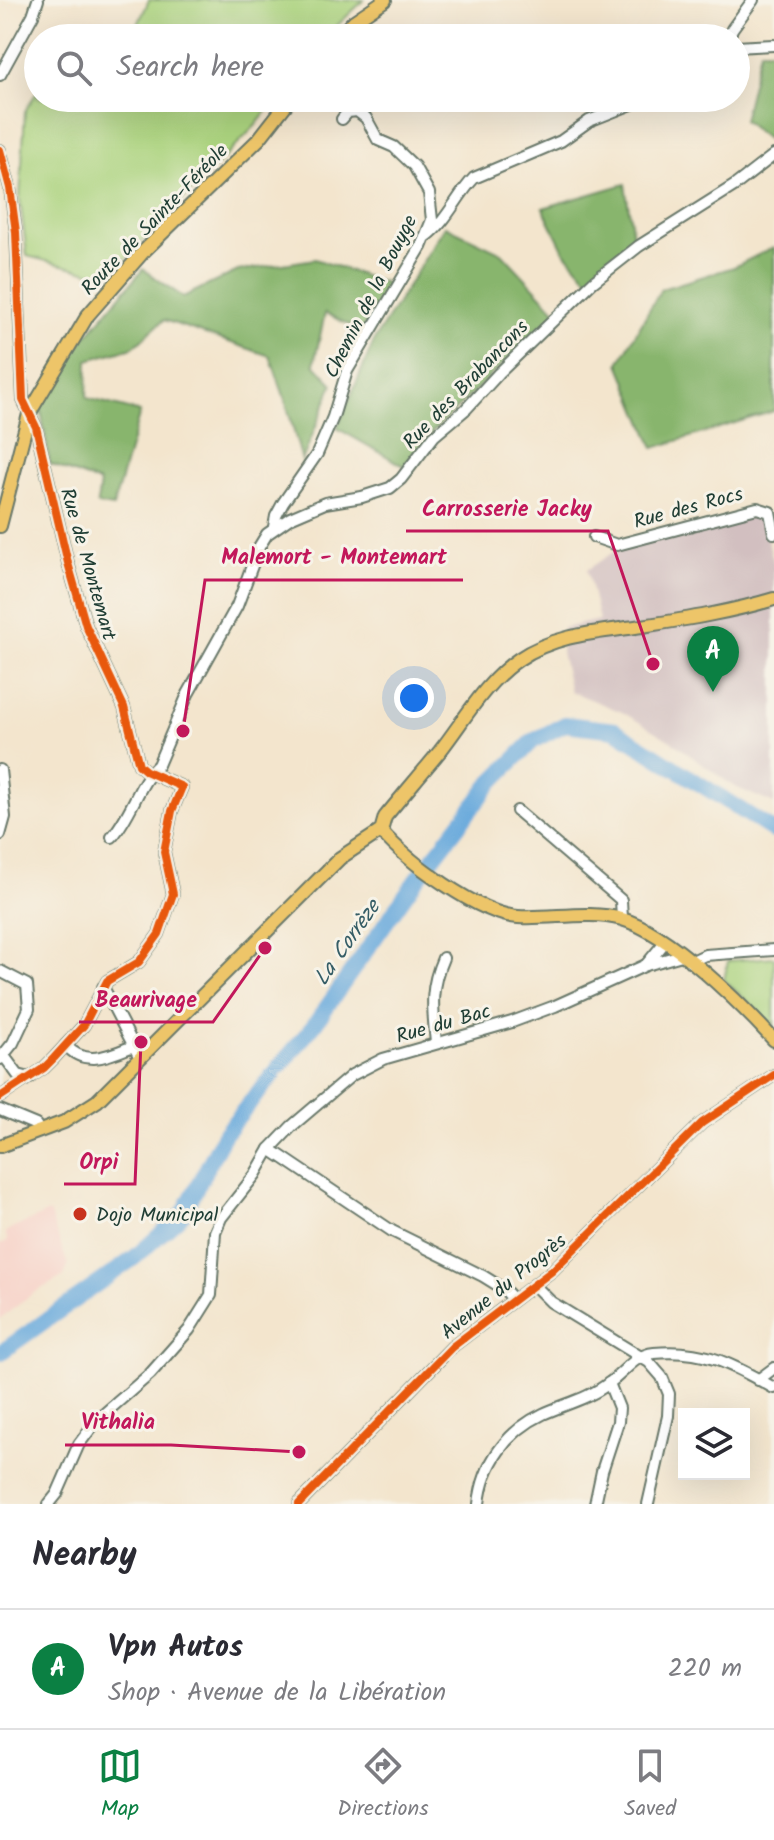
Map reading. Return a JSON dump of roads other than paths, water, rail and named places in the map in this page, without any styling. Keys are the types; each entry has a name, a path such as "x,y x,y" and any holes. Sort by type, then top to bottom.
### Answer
{"main road":[{"path":"351,24 385,0"},
{"name":"Route de Sainte-Féréole","path":"0,526 29,414 88,315 144,251 259,139 280,112"},
{"path":"0,1146 85,1110 136,1052 340,858 381,831 385,817 470,708 496,678 521,657 553,642 581,635 702,616 774,599"},
{"path":"381,831 460,895 497,913 518,917 594,915 622,919 652,932 686,958 774,1040"}],"street":[{"path":"28,24 38,0"},
{"path":"736,24 753,0"},
{"path":"0,75 24,31"},
{"path":"750,46 774,45"},
{"name":"Chemin de la Bouyge","path":"342,119 348,112"},
{"name":"Chemin de la Bouyge","path":"274,527 283,503 317,454 333,417 347,371 432,220 429,193 414,166 394,147 378,140 366,118 358,112"},
{"path":"425,237 439,226 474,178 561,141 589,121 612,112"},
{"name":"Rue de Montemart","path":"0,150 10,188 16,232 23,400 36,427 86,626 124,707 139,765 149,772"},
{"name":"Rue des Brabancons","path":"274,527 325,503 362,497 390,488 401,479 434,436 466,409 593,282 639,246 734,186 774,155"},
{"name":"Rue des Rocs","path":"594,537 617,545 757,508 770,512 774,533"},
{"path":"112,837 133,809 149,772 158,765 188,694 237,606 259,547 274,527"},
{"path":"0,770 5,817 0,835"},
{"path":"0,1097 44,1068 84,1025 107,981 139,962 159,934 173,894 164,852 172,811 182,787 149,772"},
{"path":"517,811 621,900 622,919"},
{"name":"Rue du Bac","path":"646,965 665,942"},
{"name":"Rue du Bac","path":"49,1504 57,1494 79,1444 97,1420 150,1374 189,1330 211,1295 215,1232 221,1218 255,1175 270,1149 352,1075 383,1059 555,1006 646,965 705,955 774,950"},
{"path":"436,1043 431,995 443,958"},
{"path":"0,971 27,985 30,1003 18,1033 2,1058 18,1075 30,1078"},
{"path":"66,1045 72,1053 81,1057 136,1052 103,987"},
{"name":"Avenue du Progrès","path":"299,1504 432,1366 467,1334 569,1255 702,1123 774,1075"},
{"path":"0,1110 36,1125 39,1132"},
{"path":"270,1149 392,1231 483,1276 504,1289 513,1299"},
{"path":"534,1285 551,1302 640,1355 662,1377 669,1394 668,1416 648,1504"},
{"path":"479,1504 485,1476 506,1440 541,1415 586,1397 609,1383 640,1355 704,1356 726,1361 774,1388"},
{"path":"758,1380 774,1368"},
{"path":"595,1504 618,1422 619,1408 609,1383"}],"waterway":[{"name":"La Corrèze","path":"0,1353 134,1258 183,1214 225,1133 314,1025 411,887 492,782 533,741 565,724 615,730 774,831"}],"place":[{"name":"Carrosserie Jacky","path":"653,664"},
{"name":"Vpn Autos","path":"713,692"},
{"name":"Malemort - Montemart","path":"183,731"},
{"name":"Beaurivage","path":"265,948"},
{"name":"Orpi","path":"141,1042"},
{"name":"Dojo Municipal","path":"80,1214"},
{"name":"Vithalia","path":"299,1452"}]}
